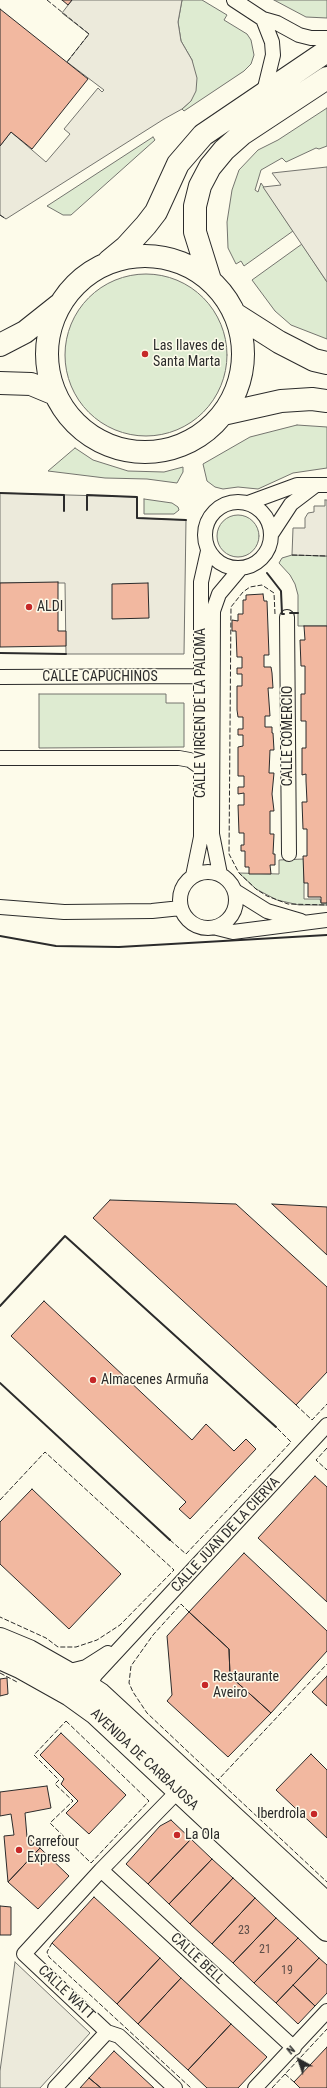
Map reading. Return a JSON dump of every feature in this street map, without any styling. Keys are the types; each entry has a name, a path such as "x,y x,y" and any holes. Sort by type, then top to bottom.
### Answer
{"main road":[{"path":"0,345 24,332 60,304 80,281 126,247 156,212 178,164 203,135 264,92 327,51"},
{"path":"210,280 195,232 195,206 200,186 210,167 224,150 242,134 327,78"},
{"path":"60,304 50,326 46,349 48,372 55,394 73,422 92,438 115,448 140,452 165,450 188,442 207,430 223,414 236,391 242,365 242,339 235,314 224,296 210,280 187,265 160,257 132,257 105,264"},
{"path":"235,314 279,342 314,360 327,363"},
{"path":"0,383 31,384 55,394"},
{"path":"223,414 281,401 312,399 327,401"},
{"name":"AVENIDA DE CARBAJOSA","path":"0,1639 29,1651 66,1672 178,1791 327,1930"},
{"name":"AVENIDA DE CARBAJOSA","path":"0,1658 86,1695 104,1698 327,1904"}],"street":[{"path":"234,0 263,19 277,23 299,35 311,38 327,38"},
{"path":"263,19 272,42 272,55 264,92"},
{"path":"248,503 297,485 322,485"},
{"path":"272,533 268,520 260,509 248,503 237,501 226,504 214,512 206,525 205,538 208,550 216,561 227,567 240,569 252,566 262,559 270,547 272,533 291,504 322,485"},
{"name":"CALLE VIRGEN DE LA PALOMA","path":"193,876 201,837 201,582 208,550"},
{"name":"CALLE VIRGEN DE LA PALOMA","path":"220,874 212,834 213,611 219,594 240,569"},
{"name":"CALLE COMERCIO","path":"287,617 289,854"},
{"name":"CALLE CAPUCHINOS","path":"0,677 201,676"},
{"path":"0,758 179,758 190,760 200,767"},
{"path":"304,922 267,911 235,890 229,881 220,874 206,872 193,876 184,885 180,896 181,908 186,918 194,926 205,929 216,928 233,932 260,930 304,922 327,920"},
{"path":"216,928 230,920 236,906 235,890"},
{"path":"0,907 64,912 152,911 181,908"},
{"name":"CALLE JUAN DE LA CIERVA","path":"86,1695 95,1674 125,1644 327,1425"},
{"name":"CALLE JUAN DE LA CIERVA","path":"66,1672 86,1667 125,1644"},
{"path":"101,1870 178,1791"},
{"name":"CALLE WATT","path":"101,1870 24,1954 107,2032 119,2036 175,2088"},
{"name":"CALLE BELL","path":"101,1870 294,2048"},
{"path":"255,2088 327,2011"},
{"name":"CALLE WATT","path":"55,2088 107,2032"}],"green space":[{"path":"182,0 202,0 227,15 224,20 247,34 251,40 254,55 251,64 244,71 184,111 182,109 191,101 192,60 181,41 178,22"},
{"path":"274,0 327,0 327,18 306,17"},
{"path":"327,108 327,146 319,149 316,148 286,162 282,158 261,170 255,190 258,192 261,183 293,231 244,266 241,261 236,264 228,248 227,222 232,190 239,170 258,150 278,140"},
{"path":"153,137 155,140 71,215 63,215 47,206"},
{"path":"302,244 327,282 327,339 291,325 275,311 252,280"},
{"path":"138,274 154,274 177,280 197,292 209,304 224,331 227,355 224,379 221,386 209,406 197,418 170,433 154,436 138,436 115,430 95,418 83,406 68,379 65,363 65,347 71,324 83,304 95,292 122,277"},
{"path":"297,425 327,427 327,468 293,473 258,489 238,487 223,489 215,487 207,481 203,464 250,437"},
{"path":"75,448 93,460 128,471 164,472 183,467 183,472 177,483 147,479 105,478 48,471"},
{"path":"144,499 172,503 178,507 179,510 174,514 144,514"},
{"path":"238,515 253,521 259,536 253,551 238,557 223,551 217,536 223,521"},
{"path":"292,555 327,556 327,626 298,626 298,595 295,584 290,575 279,563 282,558"},
{"path":"39,694 166,694 166,703 184,703 184,747 39,748"},
{"path":"304,859 304,899 320,899 321,903 327,903 327,905 299,905 277,900 256,889 239,873 279,874 279,860"}],"shaded area":[{"path":"72,0 182,0 178,22 181,41 192,60 197,78 196,91 191,101 182,109 6,219 0,215 0,146 11,132 46,162 70,134 64,129 98,88 102,92 104,90 67,62 89,34 62,13"},
{"path":"327,167 327,282 263,187 281,185 272,173"},
{"path":"0,493 137,497 137,518 186,520 184,654 66,654 65,583 0,583"},
{"path":"325,500 327,500 327,556 292,555 293,528 305,528 305,518 308,513 314,512 314,506 325,506"},
{"path":"15,1962 90,2033 40,2088 0,2088 0,2071"}],"building":[{"path":"62,0 72,0 68,5"},
{"path":"0,9 88,79 32,149 11,132 0,146"},
{"name":"ALDI","path":"58,582 58,631 66,631 66,646 0,647 0,583"},
{"path":"148,583 149,618 112,619 112,584"},
{"path":"263,594 264,601 267,601 269,655 264,655 264,667 271,667 273,688 268,688 270,716 265,716 265,727 272,727 273,733 274,750 270,750 269,773 274,773 272,794 274,811 270,811 270,834 274,834 273,854 275,854 275,865 270,865 271,874 249,874 249,867 245,867 245,851 241,851 241,845 244,845 244,833 239,833 238,805 244,805 244,793 238,794 238,787 244,787 244,776 238,776 238,747 243,746 243,735 238,735 238,729 243,729 243,717 238,717 237,710 237,686 242,686 242,674 237,674 237,668 242,668 242,657 237,657 236,631 232,631 232,620 238,621 238,614 243,614 243,600 246,600 246,595"},
{"path":"304,626 327,626 327,903 321,903 321,897 308,897 308,883 304,883 303,856 307,856 307,829 303,829 302,802 307,802 306,774 302,775 302,748 306,748 306,721 301,721 301,694 305,694 305,666 301,666 300,640 305,640"},
{"path":"110,1200 236,1204 327,1287 327,1372 296,1405 93,1218"},
{"path":"272,1204 327,1207 327,1255"},
{"name":"Almacenes Armuña","path":"44,1301 192,1440 206,1424 234,1451 246,1439 256,1449 190,1519 179,1509 186,1502 11,1336"},
{"path":"315,1476 327,1487 327,1602 258,1538"},
{"path":"32,1489 121,1574 69,1629 0,1564 0,1522"},
{"path":"244,1553 327,1631 327,1651 271,1713 230,1676 229,1649 189,1612"},
{"name":"Restaurante Aveiro","path":"189,1612 229,1649 230,1676 271,1713 228,1757 167,1701 172,1695 167,1636"},
{"path":"327,1676 327,1706 312,1692"},
{"path":"7,1678 8,1694 0,1696 0,1679"},
{"path":"61,1733 126,1795 89,1834 66,1813 78,1801 61,1784 64,1779 40,1755"},
{"name":"Iberdrola","path":"311,1754 327,1770 327,1838 276,1790"},
{"path":"47,1786 51,1808 25,1813 27,1837 40,1848 8,1882 4,1836 14,1835 11,1814 0,1816 0,1792"},
{"path":"171,1820 191,1839 148,1884 126,1864 160,1826"},
{"path":"191,1839 212,1859 169,1904 148,1884"},
{"path":"40,1848 69,1876 38,1909 8,1882"},
{"path":"212,1859 233,1878 190,1924 169,1904"},
{"path":"233,1878 255,1898 212,1944 190,1924"},
{"path":"94,1897 160,1958 117,2004 52,1943"},
{"path":"255,1898 276,1918 233,1963 212,1944"},
{"path":"0,1906 11,1907 11,1935 0,1935"},
{"path":"276,1918 298,1938 254,1983 233,1963"},
{"path":"298,1938 319,1958 276,2003 254,1983"},
{"path":"160,1958 181,1978 138,2024 117,2004"},
{"path":"319,1958 327,1965 327,1993 315,2006 293,1985"},
{"path":"181,1978 231,2024 188,2070 138,2024"},
{"path":"293,1985 315,2006 298,2024 276,2003"},
{"path":"231,2024 267,2057 238,2088 207,2088 188,2070"},
{"path":"327,2047 327,2088 300,2088 294,2082"},
{"path":"114,2051 154,2088 101,2088 89,2078"},
{"path":"89,2078 101,2088 80,2088"}],"fence":[{"path":"47,0 89,34 67,62"},
{"path":"0,215 6,219"},
{"path":"292,555 327,556"},
{"path":"275,614 274,593 262,585 250,587 243,592 231,607 229,854 239,873 256,889 267,896 288,904 327,905"},
{"path":"296,1405 312,1420 327,1404"},
{"path":"170,1540 186,1554 291,1442 276,1427"},
{"path":"327,1448 316,1460 327,1470"},
{"path":"0,1500 45,1452 174,1570 120,1625 97,1640 76,1647 58,1647 46,1638 0,1617"},
{"path":"189,1612 181,1604 153,1635 131,1666 129,1683 133,1692 147,1713 218,1780 327,1664"},
{"path":"0,1673 17,1682"},
{"path":"66,1721 149,1801 91,1863 50,1823 73,1801 55,1784 59,1780 34,1755 66,1721"},
{"path":"218,1780 327,1882"},
{"path":"52,1943 47,1952 49,1957 191,2088"},
{"path":"272,2088 327,2029"},
{"path":"285,2074 294,2082"}],"wall":[{"path":"0,493 64,495 64,511"},
{"path":"87,510 87,495 137,497 137,518 186,520"},
{"path":"267,573 281,591 282,614 284,614"},
{"path":"290,613 298,613"},
{"path":"0,653 66,654"},
{"path":"0,936 56,946 119,947 327,935"},
{"path":"0,1306 65,1236 276,1427"},
{"path":"0,1383 170,1540"}],"place":[{"name":"Las llaves de Santa Marta","path":"145,354"},
{"name":"ALDI","path":"29,607"},
{"name":"Almacenes Armuña","path":"93,1380"},
{"name":"Restaurante Aveiro","path":"205,1685"},
{"name":"Iberdrola","path":"314,1814"},
{"name":"La Ola","path":"177,1835"},
{"name":"Carrefour Express","path":"19,1850"}]}
